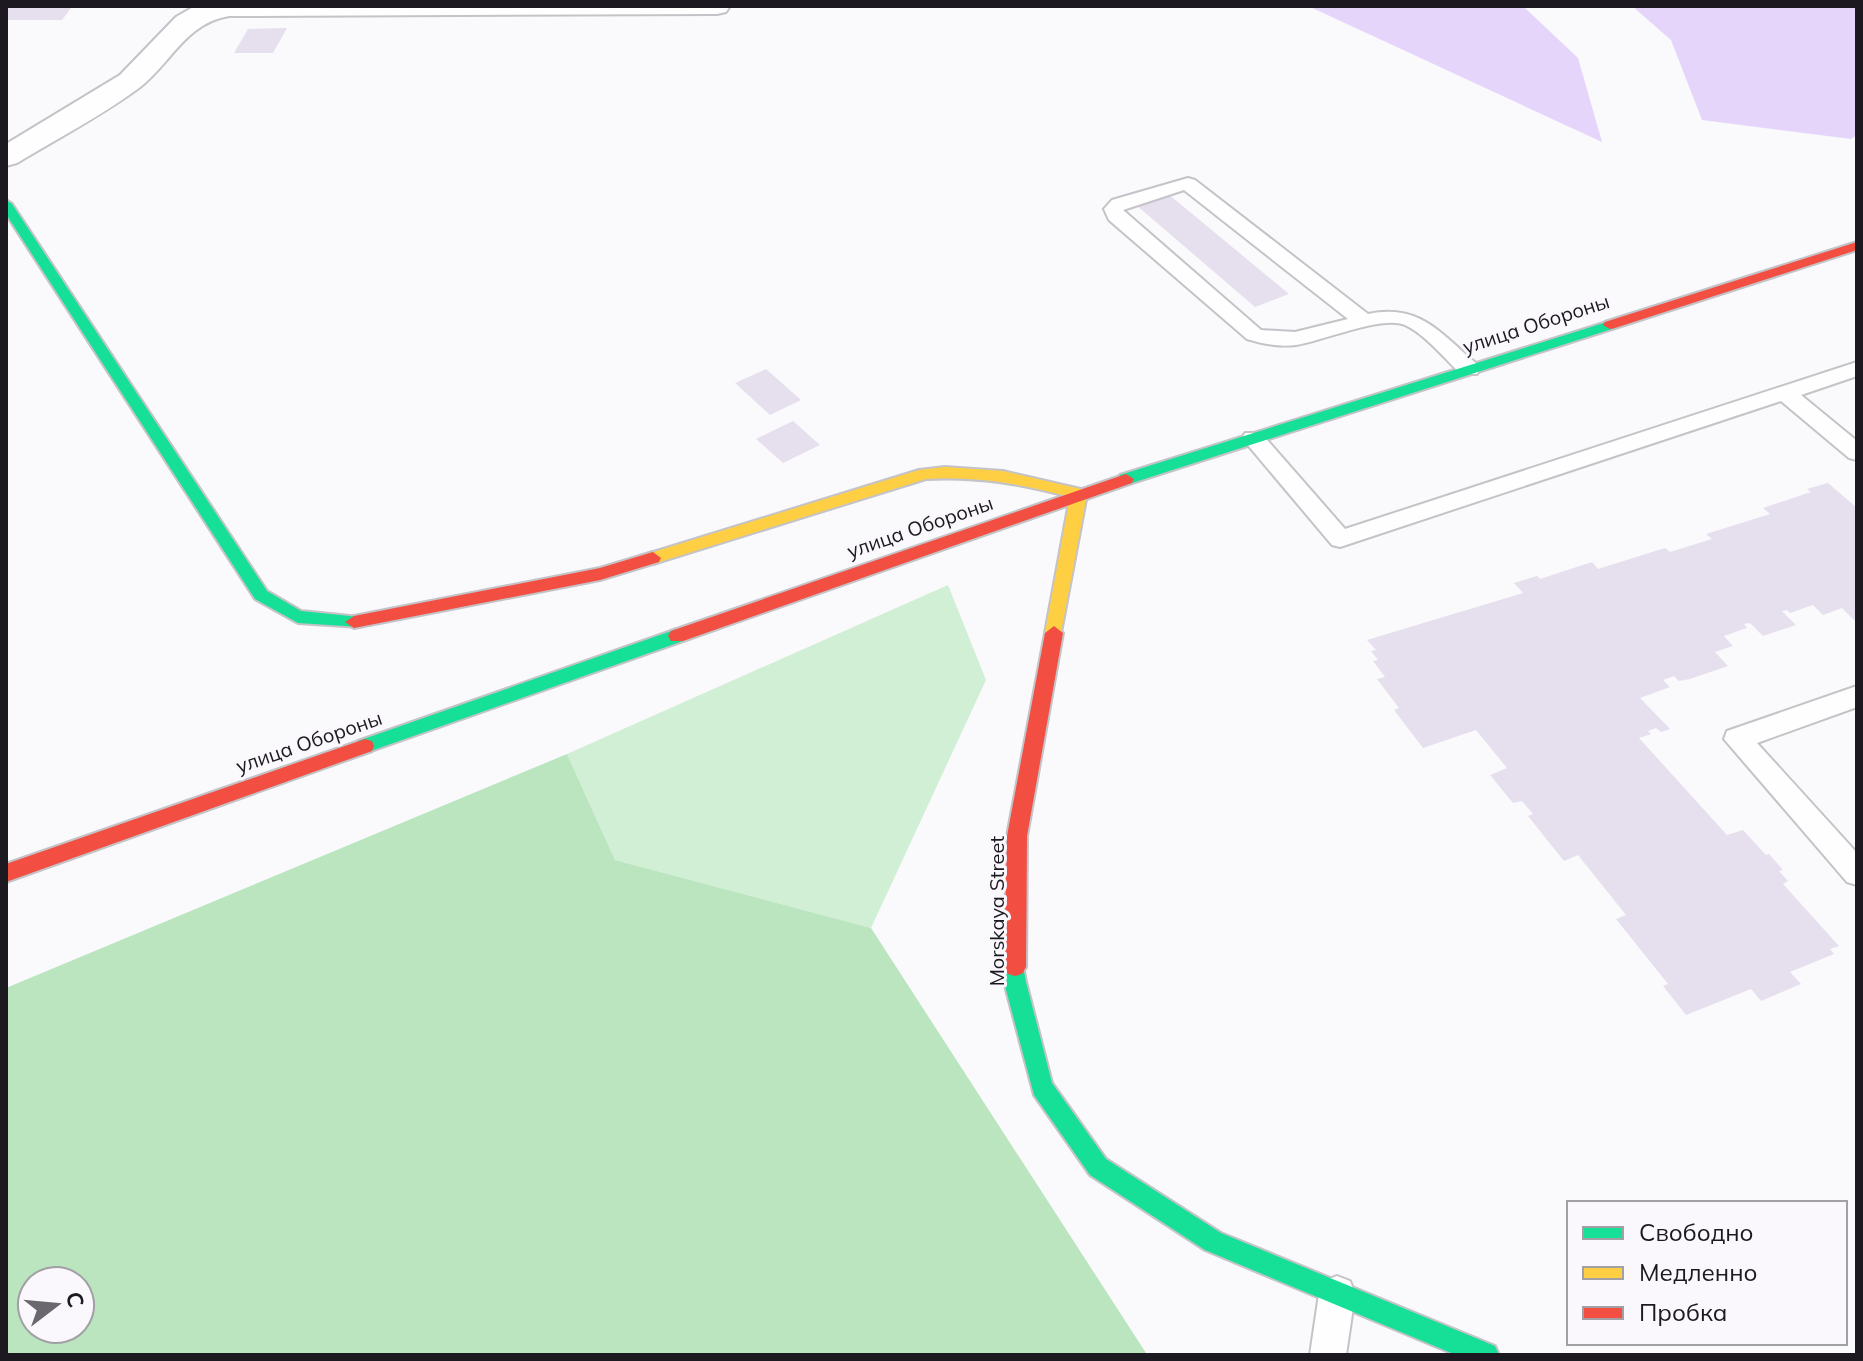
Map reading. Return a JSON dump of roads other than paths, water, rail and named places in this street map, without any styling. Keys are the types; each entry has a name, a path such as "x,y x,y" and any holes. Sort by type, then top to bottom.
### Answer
{"street":[{"path":"6,157 130,81 186,23 204,12 244,8 717,6"},
{"path":"6,204 261,595 298,617 354,622 600,574 925,474 956,469 990,472 1079,494"},
{"name":"улица Обороны","path":"6,873 1079,494 1857,246"},
{"name":"Morskaya Street","path":"1079,494 1017,836 1015,982 1042,1088 1098,1167 1213,1242 1486,1355"}],"lane":[{"path":"1365,322 1188,184 1119,204 1113,209 1116,216 1254,335 1271,342 1286,342 1386,317 1412,321 1469,369"},
{"path":"1253,438 1340,539 1857,369"},
{"path":"1785,393 1857,453"},
{"path":"1857,696 1737,739 1857,873"},
{"path":"1328,1355 1337,1294"}]}
